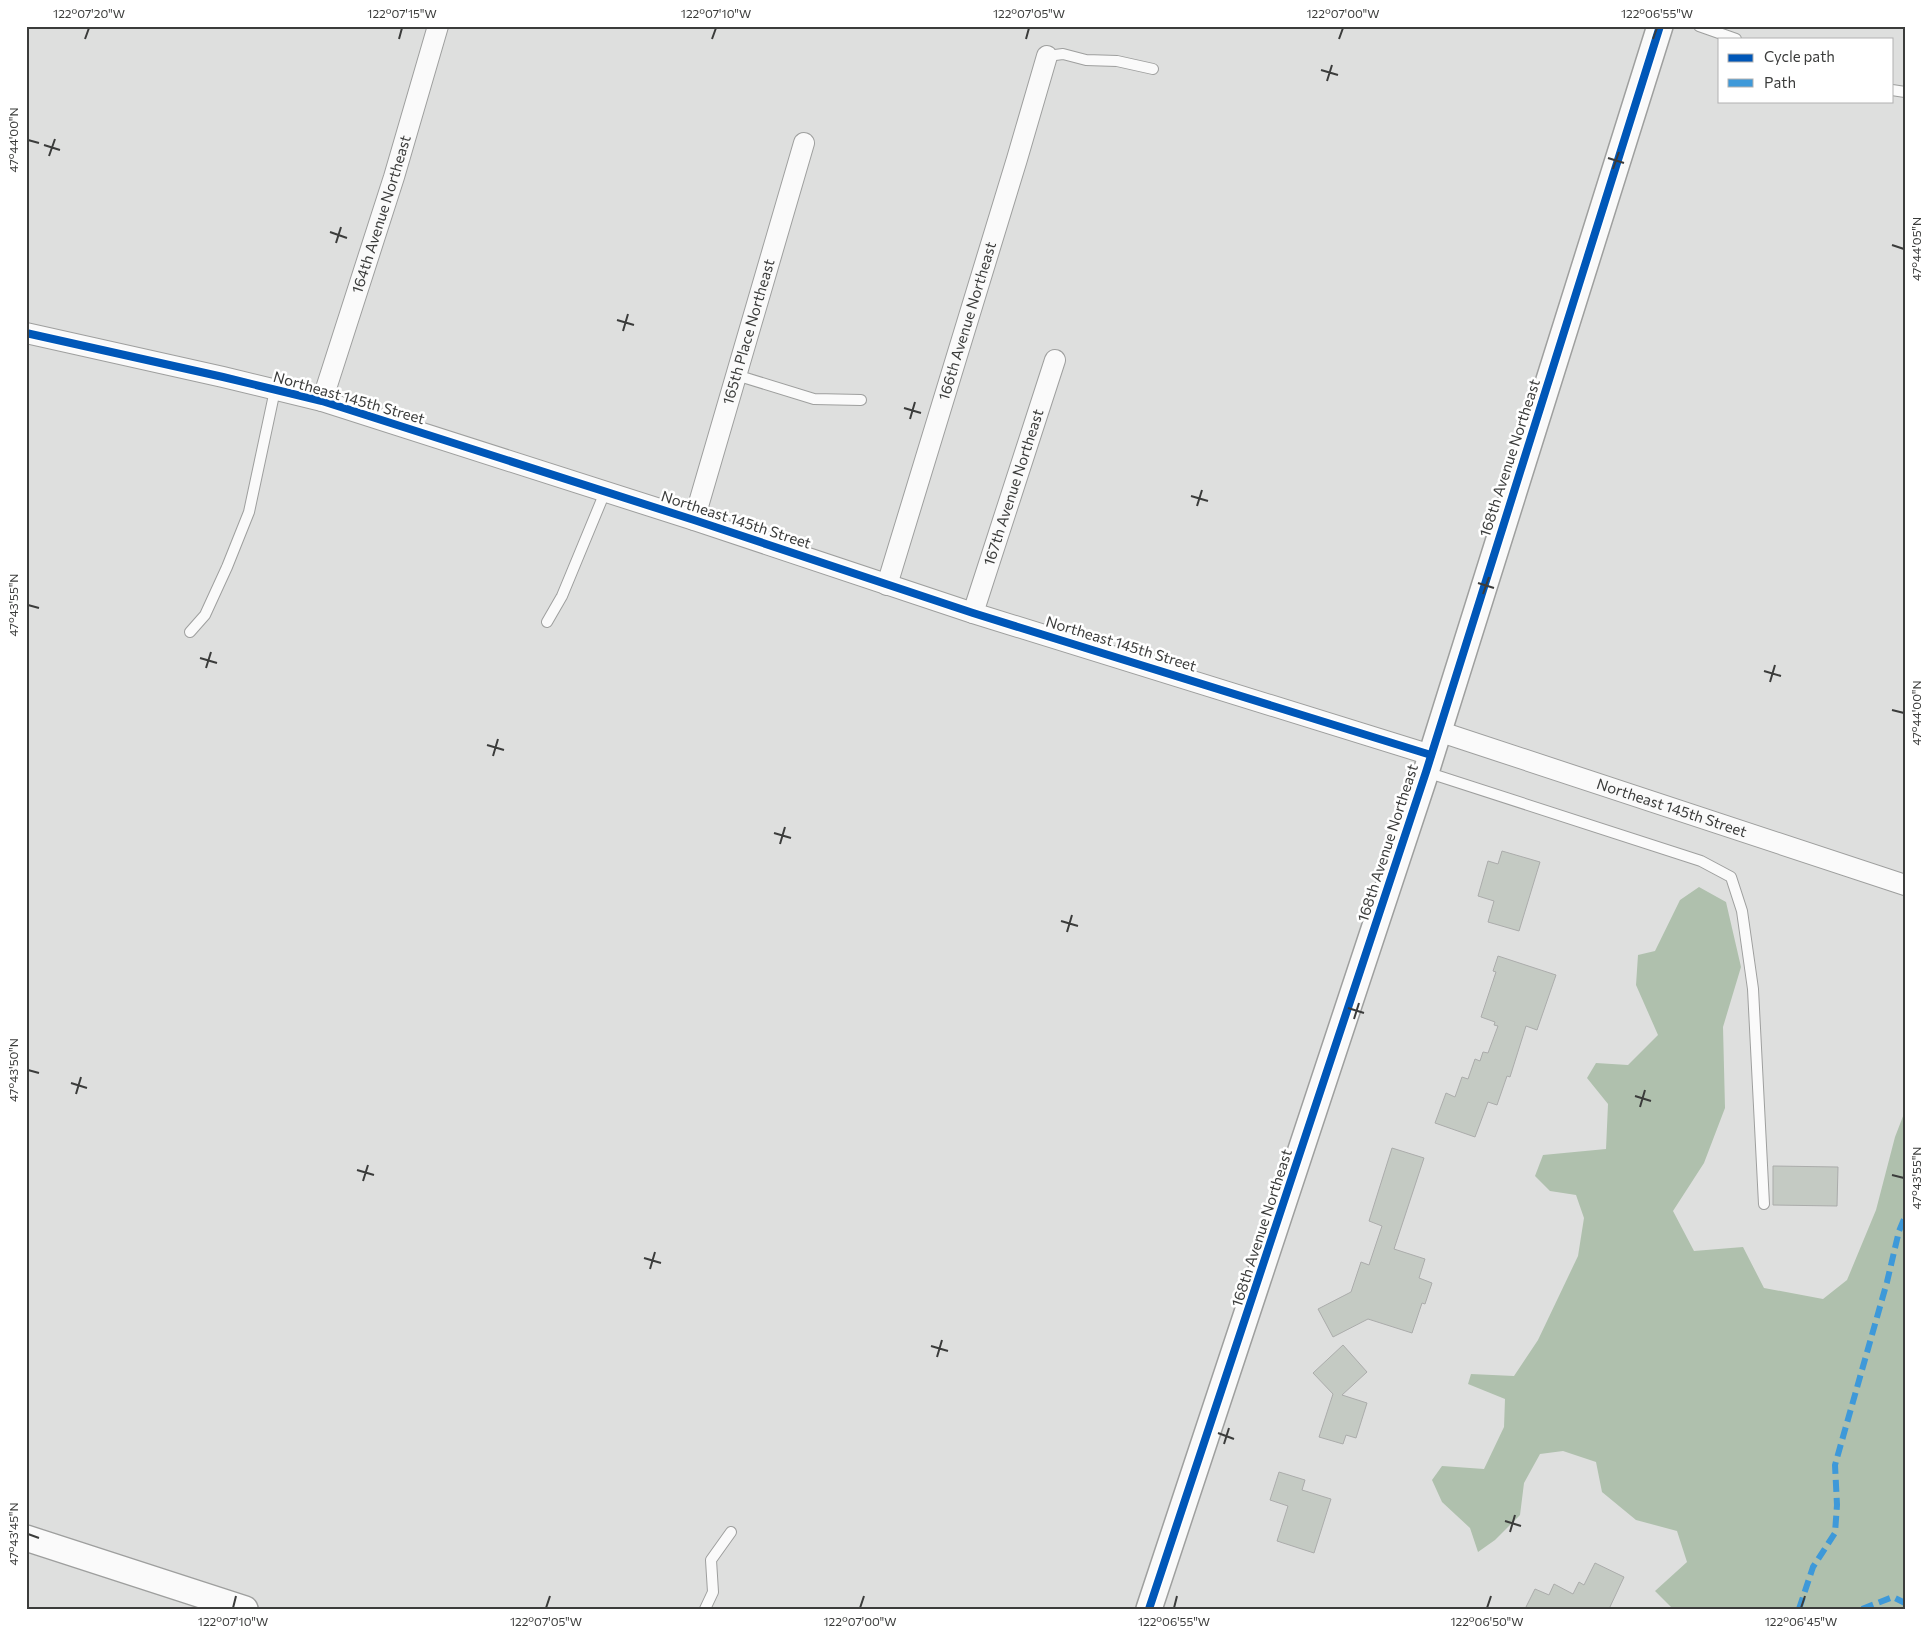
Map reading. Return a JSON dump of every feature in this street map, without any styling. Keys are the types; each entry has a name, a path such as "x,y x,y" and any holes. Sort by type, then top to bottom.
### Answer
{"street":[{"name":"164th Avenue Northeast","path":"322,401 394,177 438,26"},
{"name":"168th Avenue Northeast","path":"1149,1609 1429,763 1660,26"},
{"name":"166th Avenue Northeast","path":"887,585 1047,56"},
{"name":"165th Place Northeast","path":"694,520 804,143"},
{"name":"Northeast 145th Street","path":"26,333 322,401 694,520 1429,763"},
{"name":"167th Avenue Northeast","path":"973,613 1055,360"},
{"name":"Northeast 145th Street","path":"1438,731 1905,885"},
{"path":"26,1538 231,1607"}],"lane":[{"path":"1698,26 1733,38"},
{"path":"1047,56 1063,54 1086,60 1117,61 1153,69"},
{"path":"736,375 814,399 860,400"},
{"path":"190,632 205,615 249,512 275,390"},
{"path":"547,622 562,596 584,538 590,531 606,492"},
{"path":"1429,763 1701,861 1731,877 1742,911 1753,989 1764,1204"},
{"path":"705,1609 713,1592 711,1560 731,1532"}],"green space":[{"path":"1699,887 1726,902 1741,967 1723,1027 1725,1108 1704,1163 1673,1211 1694,1251 1743,1247 1764,1288 1823,1299 1847,1280 1876,1210 1895,1137 1905,1111 1905,1609 1673,1609 1655,1591 1687,1562 1677,1531 1636,1520 1602,1492 1596,1462 1563,1451 1540,1454 1524,1483 1520,1515 1495,1540 1478,1552 1470,1528 1442,1502 1432,1480 1442,1466 1484,1469 1504,1427 1505,1399 1468,1384 1471,1374 1514,1376 1538,1340 1578,1256 1584,1218 1576,1195 1550,1191 1535,1176 1543,1155 1606,1149 1608,1104 1587,1078 1596,1063 1628,1065 1658,1035 1636,985 1638,955 1655,951 1680,900"}],"building":[{"path":"1502,851 1540,862 1519,931 1488,922 1494,901 1478,896 1488,861 1498,864"},
{"path":"1498,956 1556,975 1537,1030 1526,1026 1510,1077 1507,1076 1497,1105 1488,1102 1475,1137 1435,1123 1446,1093 1455,1097 1462,1077 1468,1079 1475,1059 1480,1061 1483,1052 1488,1053 1498,1026 1494,1025 1495,1022 1481,1017 1496,972 1493,971"},
{"path":"1392,1148 1424,1158 1394,1249 1425,1259 1419,1278 1432,1283 1425,1304 1422,1303 1412,1333 1368,1319 1333,1337 1318,1309 1351,1292 1361,1262 1369,1265 1382,1226 1369,1221"},
{"path":"1773,1166 1838,1167 1837,1206 1773,1205"},
{"path":"1343,1345 1367,1372 1342,1395 1367,1403 1356,1438 1346,1435 1343,1444 1319,1437 1333,1394 1313,1373"},
{"path":"1279,1472 1305,1480 1302,1490 1331,1499 1314,1553 1277,1541 1288,1506 1270,1500"},
{"path":"1595,1563 1624,1577 1609,1609 1525,1609 1535,1589 1549,1595 1554,1584 1573,1594 1579,1582 1584,1585"}],"marked path":[{"path":"1799,1609 1813,1567 1835,1533 1837,1505 1835,1465 1887,1282 1899,1231 1905,1217"},
{"path":"1862,1609 1893,1597 1905,1603"}],"cycle path":[{"path":"1149,1609 1426,772 1660,26"},
{"path":"26,333 322,401 694,520 973,613 1431,755"}]}
